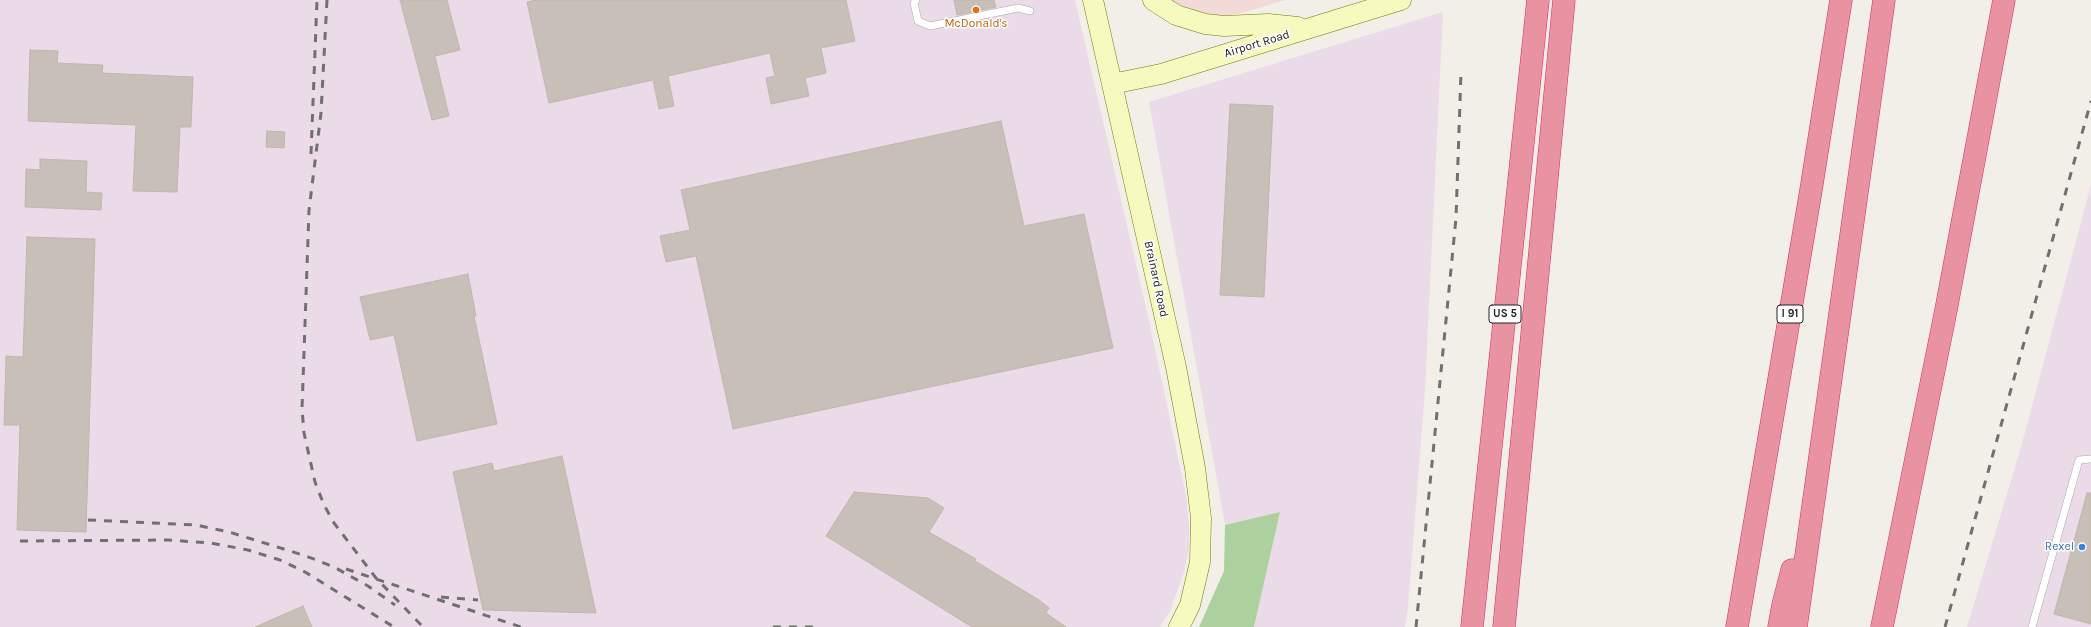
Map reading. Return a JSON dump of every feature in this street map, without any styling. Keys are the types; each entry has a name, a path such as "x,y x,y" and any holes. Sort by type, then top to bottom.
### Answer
{"highway":[{"name":"US 5","path":"1472,627 1538,0"},
{"name":"US 5","path":"1504,627 1564,0"},
{"path":"1552,130 1567,72 1573,0"},
{"name":"I 91","path":"1737,627 1809,206 1841,0"},
{"path":"1796,627 1884,0"},
{"path":"1882,627 1944,318 2004,0"},
{"path":"1780,627 1783,605 1815,486"}],"street":[{"name":"Brainard Road","path":"1093,0 1172,353 1195,468 1201,518 1200,562 1190,605 1178,627"},
{"path":"1153,0 1176,15 1205,24 1224,26 1282,25 1304,29"},
{"name":"Airport Road","path":"1112,84 1161,74 1401,0"}],"lane":[{"path":"916,0 914,3 918,21 930,26 1018,8 1030,11"},
{"path":"2032,627 2078,460 2091,459"}],"shaded area":[{"path":"0,0 1075,0 1150,325 1186,495 1189,526 1189,548 1184,572 1170,611 1160,627 0,627"},
{"path":"1170,0 1286,0 1238,14 1216,16 1184,8"},
{"path":"1443,12 1425,390 1408,607 1405,627 1254,627 1280,512 1225,525 1149,102"},
{"path":"2091,185 2091,627 1967,627 2021,447"}],"green space":[{"path":"1280,512 1254,627 1199,627 1224,571 1225,525"}],"building":[{"path":"400,0 447,0 460,50 435,56 449,116 432,120"},
{"path":"536,0 846,0 855,41 821,48 826,73 805,78 809,96 771,104 766,78 775,76 770,53 668,76 674,106 659,109 653,80 549,103 527,2"},
{"name":"McDonald's","path":"954,0 994,0 996,7 957,15"},
{"path":"30,50 58,51 57,63 103,65 102,73 193,77 191,127 180,127 177,192 133,191 136,125 28,121"},
{"path":"1230,104 1273,106 1264,297 1220,295"},
{"path":"1001,121 1024,226 1084,214 1113,348 733,429 696,256 666,262 660,236 690,230 681,190"},
{"path":"267,131 285,132 284,148 266,147"},
{"path":"40,159 87,161 86,192 102,193 101,210 25,207 26,169 40,170"},
{"path":"27,237 95,239 86,532 17,530 20,425 4,425 6,356 23,357"},
{"path":"468,274 476,316 474,316 497,424 417,441 394,335 370,340 360,297"},
{"path":"562,456 596,613 483,610 453,472 492,463 494,471"},
{"path":"854,492 928,498 944,508 929,532 976,559 975,561 1039,600 1049,608 1046,613 1066,627 972,627 826,536"},
{"name":"Rexel","path":"2087,493 2091,493 2091,624 2054,614"},
{"path":"303,606 312,627 255,627"}],"railway":[{"path":"311,154 317,0"},
{"path":"327,0 321,113 309,210 302,409 304,433 315,482 324,505 334,523 376,578 423,627"},
{"path":"1416,627 1456,218 1461,72"},
{"path":"1945,627 2091,101"},
{"path":"88,520 196,525 229,532 306,556 334,567 368,586 395,605"},
{"path":"20,541 168,540 211,543 248,550 280,560 305,572 394,627"},
{"path":"346,569 521,627"},
{"path":"441,597 478,600"},
{"path":"773,627 815,627"}],"place":[{"name":"McDonald's","path":"976,10"},
{"name":"Rexel","path":"2082,547"}]}
